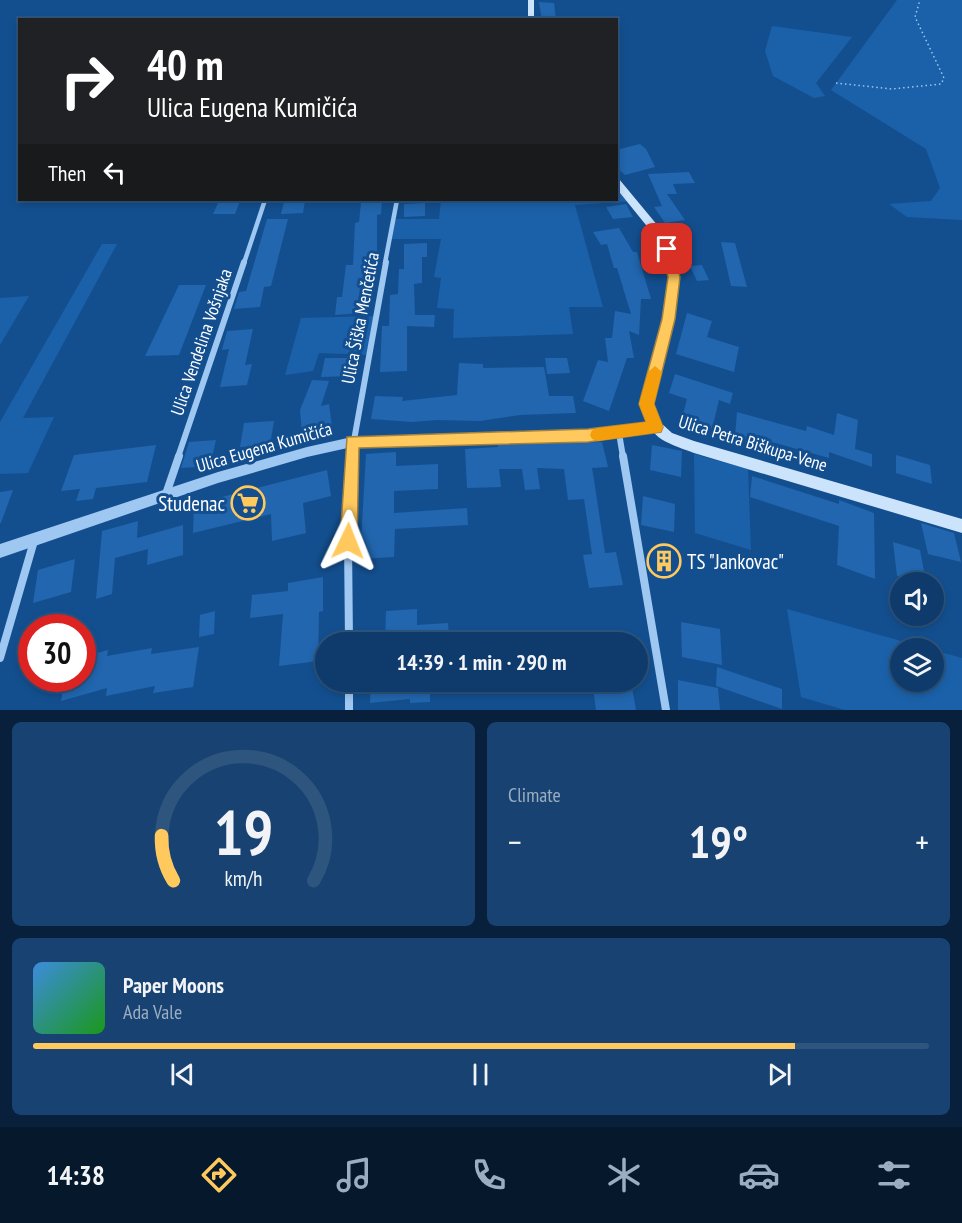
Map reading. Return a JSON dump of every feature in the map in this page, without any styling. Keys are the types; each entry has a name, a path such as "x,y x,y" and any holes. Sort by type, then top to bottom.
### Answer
{"main road":[{"path":"531,0 531,18"},
{"name":"Ulica Petra Biškupa-Vene","path":"618,183 654,228 667,249 674,277 668,319 646,404 656,427 667,437 694,447 962,526"}],"street":[{"name":"Ulica Vendelina Vošnjaka","path":"166,494 265,201"},
{"name":"Ulica Šiška Menčetića","path":"349,632 348,541 352,442 398,201"},
{"name":"Ulica Eugena Kumičića","path":"0,551 166,494 317,449 352,442 619,433 656,427"},
{"path":"619,433 666,710"},
{"path":"0,657 34,541"},
{"path":"349,692 349,710"}],"path":[{"path":"836,83 892,89 941,84 944,78 915,17 920,0"}],"shaded area":[{"path":"897,0 962,0 962,220 907,217 889,204 931,201 940,188 926,149 831,90"},
{"path":"772,26 852,37 816,83 825,96 814,98 773,76 765,51"},
{"path":"618,192 626,192 634,201 575,205 603,307 569,307 573,334 453,338 454,309 437,308 441,278 434,277 441,239 390,239 394,219 439,219 441,201 618,201"},
{"path":"102,244 117,244 23,418 54,417 28,473 0,474 0,422"},
{"path":"29,296 0,345 0,298"},
{"path":"376,316 368,355 319,353 313,371 285,375 301,318"},
{"path":"694,454 748,469 751,550 695,533"},
{"path":"787,609 890,638 890,692 944,692 944,653 962,658 962,710 845,710 801,697"}],"building":[{"path":"539,2 554,3 556,18 542,18"},
{"path":"640,144 646,149 655,167 625,175 618,169 618,150"},
{"path":"689,172 695,183 673,184 677,194 667,194 685,220 665,223 654,207 662,206 648,174"},
{"path":"219,201 240,201 235,214 213,214"},
{"path":"305,201 303,213 281,214 284,202"},
{"path":"382,202 381,214 377,215 377,261 369,261 367,290 361,290 360,313 335,315 337,297 342,297 346,265 353,265 355,223 359,222 361,203"},
{"path":"425,203 425,216 404,217 404,204"},
{"path":"626,204 633,217 613,219 606,207"},
{"path":"267,219 288,219 271,286 264,287 260,307 234,309 239,292 246,291"},
{"path":"619,228 633,252 637,252 651,299 641,299 639,335 629,331 634,358 627,358 609,411 583,401 598,360 608,362 605,338 612,338 615,311 631,314 607,244 601,245 593,232"},
{"path":"721,242 735,243 747,287 731,286"},
{"path":"427,243 427,257 422,257 422,283 414,284 415,315 435,315 434,327 407,326 407,371 380,372 382,326 389,326 390,295 398,294 399,269 404,269 404,244"},
{"path":"702,265 709,280 697,281 690,266"},
{"path":"179,285 206,285 179,355 145,356"},
{"path":"687,313 712,321 707,337 739,347 734,372 676,354"},
{"path":"253,329 245,365 252,364 247,385 220,387 229,349 222,350 227,331"},
{"path":"325,358 355,358 352,376 321,377"},
{"path":"545,358 567,358 570,373 547,374"},
{"path":"459,363 483,364 483,368 544,367 549,396 573,396 576,413 520,415 480,421 412,422 371,419 375,396 403,397 402,401 457,395"},
{"path":"675,374 733,393 730,404 719,400 712,429 682,418 687,399 669,393"},
{"path":"312,380 329,381 321,406 329,404 332,427 302,433 300,410"},
{"path":"737,412 806,431 807,426 834,435 837,413 858,420 855,449 872,454 872,467 829,452 829,458 758,438 758,443 735,436"},
{"path":"274,421 270,445 240,447 244,423"},
{"path":"216,440 210,466 181,468 189,442"},
{"path":"602,442 608,467 592,468 605,553 616,552 623,585 589,588 583,555 592,554 584,499 568,500 564,469 537,468 540,489 525,490 522,469 499,469 501,487 467,488 465,449 498,447 498,445"},
{"path":"156,445 147,482 96,488 93,499 76,501 80,489 61,491 74,455"},
{"path":"652,445 682,451 681,477 650,470"},
{"path":"396,452 396,466 438,464 438,489 394,491 394,513 467,508 468,525 395,529 394,557 360,559 366,454"},
{"path":"896,455 930,465 932,484 896,473"},
{"path":"327,470 331,496 303,503 306,533 272,541 271,514 193,533 194,504"},
{"path":"752,476 839,504 839,500 874,513 875,579 837,565 839,526 750,497"},
{"path":"13,490 1,523 0,523 0,492"},
{"path":"643,496 675,504 674,532 641,525"},
{"path":"138,521 137,538 183,525 183,555 147,565 148,549 115,558 112,594 96,599 102,531"},
{"path":"921,523 954,533 961,562 928,554"},
{"path":"893,542 920,550 924,572 897,572"},
{"name":"TS \"Jankovac\"","path":"657,554 668,554 671,569 659,569"},
{"path":"75,559 71,592 33,603 38,570"},
{"path":"323,577 323,611 319,612 319,632 315,632 315,661 279,666 283,614 250,618 252,595 288,591 288,583"},
{"path":"417,609 417,625 448,623 449,632 385,632 386,611"},
{"path":"215,611 214,634 199,637 200,615"},
{"path":"681,622 720,629 722,665 682,657"},
{"path":"199,647 193,687 153,693 155,686 106,696 107,688 96,691 96,653 108,650 107,656 152,648 151,654"},
{"path":"717,667 782,689 782,709 716,686"},
{"path":"678,680 718,688 720,710 678,710"},
{"path":"63,692 93,692 61,701"},
{"path":"370,692 430,692 430,702 410,703 410,699 370,703"},
{"path":"594,692 633,692 636,710 596,710"}],"slow traffic":[{"path":"598,435 656,427 646,404 655,372"}],"place":[{"name":"Studenac","path":"248,503"},
{"name":"TS \"Jankovac\"","path":"664,561"}],"route":[{"path":"348,541 352,442 588,435 656,427 646,404 668,319 674,277 667,249"}]}
